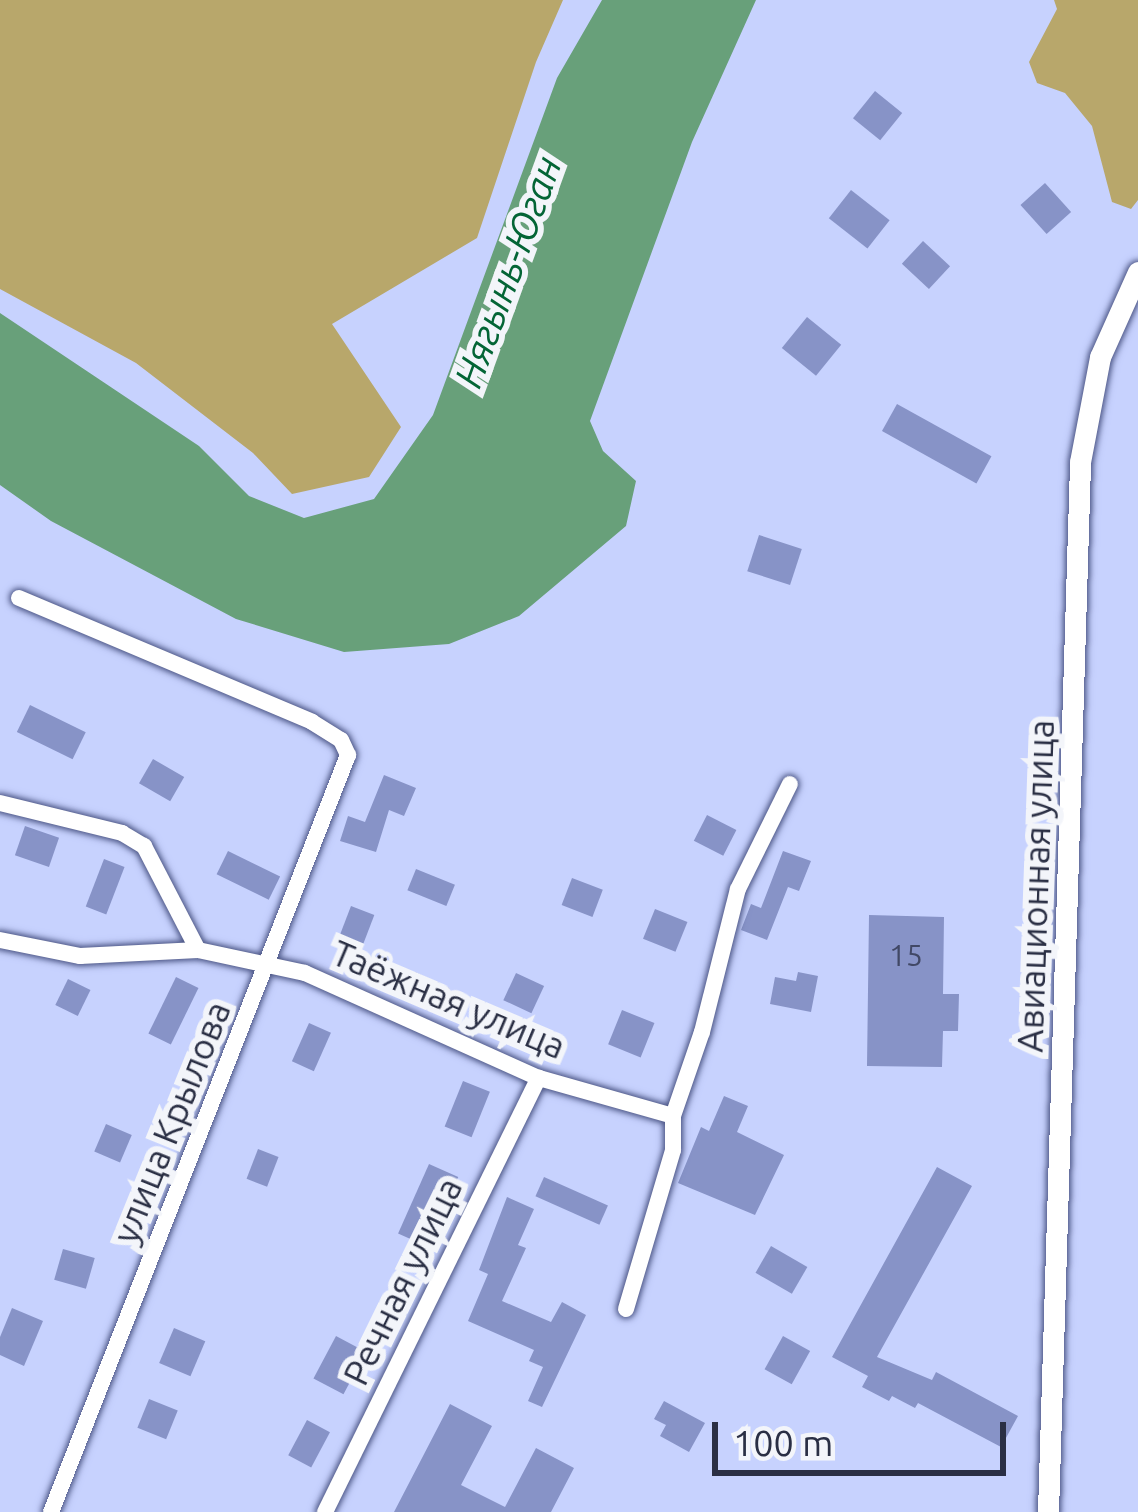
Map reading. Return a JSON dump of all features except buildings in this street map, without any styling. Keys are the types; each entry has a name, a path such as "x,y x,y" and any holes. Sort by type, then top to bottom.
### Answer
{"street":[{"name":"Авиационная улица","path":"1048,1512 1080,462 1100,357 1138,272"},
{"name":"улица Крылова","path":"20,598 312,722 341,740 348,755 50,1512"},
{"path":"626,1309 673,1150 673,1116 702,1032 739,889 790,784"},
{"path":"0,803 122,833 144,846 198,950"},
{"name":"Таёжная улица","path":"0,940 80,956 198,950 269,964 404,1015 539,1078 673,1116"},
{"name":"Речная улица","path":"325,1512 539,1078"}],"shaded area":[{"path":"0,0 563,0 536,62 477,238 332,324 401,427 369,477 292,494 253,453 136,363 0,289"},
{"path":"1054,0 1138,0 1138,200 1131,209 1112,202 1092,126 1065,93 1037,83 1029,62 1057,9"}],"water":[{"name":"Нягынь-Юган","path":"602,0 756,0 692,142 590,421 603,451 636,481 626,526 519,616 449,644 344,652 236,619 51,521 0,485 0,313 199,446 249,496 304,518 374,499 433,415 557,78"}]}
